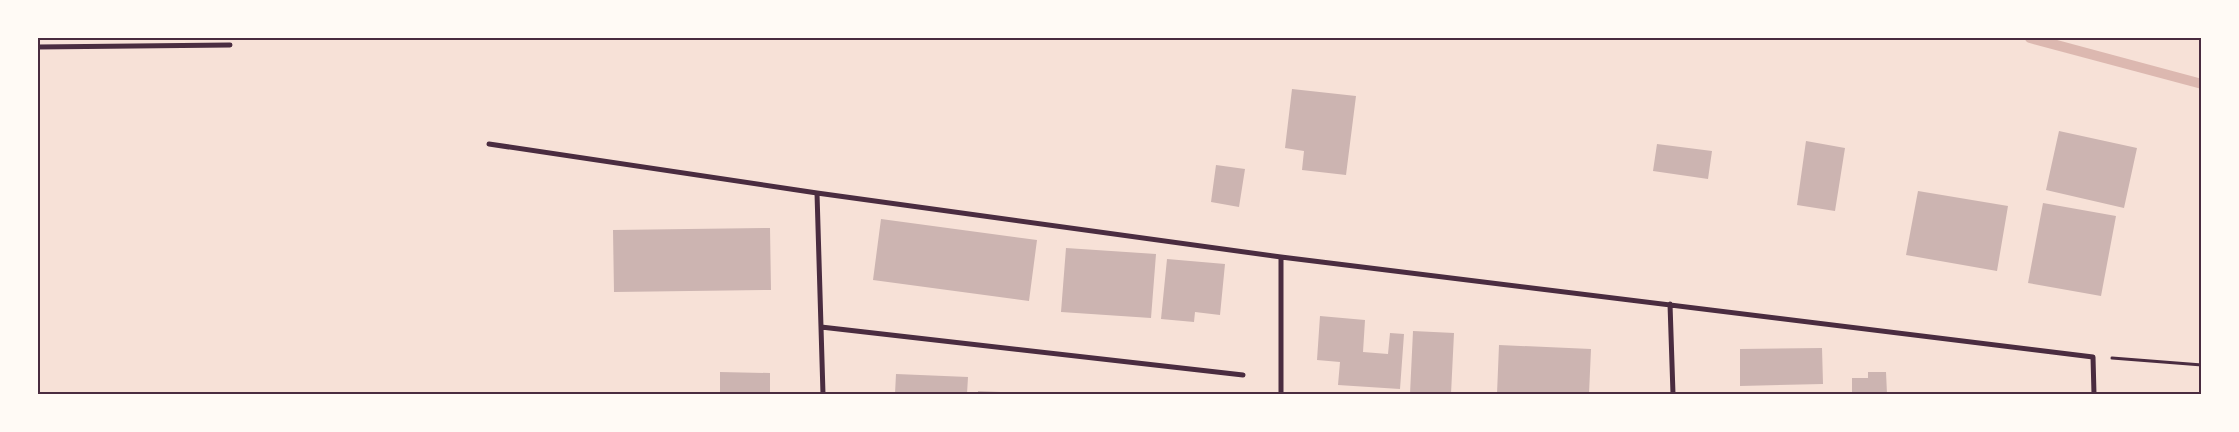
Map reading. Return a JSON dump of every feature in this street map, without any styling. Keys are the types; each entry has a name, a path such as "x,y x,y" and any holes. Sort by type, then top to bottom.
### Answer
{"street":[{"path":"38,47 230,45"},
{"path":"489,144 816,193 1281,257 2093,357 2094,394"},
{"path":"816,193 824,394"},
{"path":"1281,257 1281,394"},
{"path":"1670,304 1673,394"},
{"path":"821,327 1244,375"}],"path":[{"path":"2093,357 2202,365"}],"building":[{"path":"1292,89 1356,96 1346,175 1302,170 1304,151 1285,148"},
{"path":"2059,131 2137,148 2124,208 2046,190"},
{"path":"1806,141 1845,148 1835,211 1797,205"},
{"path":"1657,144 1712,151 1708,179 1653,171"},
{"path":"1216,165 1245,169 1239,207 1211,202"},
{"path":"1918,191 2008,206 1997,271 1906,255"},
{"path":"2043,203 2116,216 2101,296 2028,283"},
{"path":"881,219 1037,240 1029,301 873,280"},
{"path":"770,228 771,290 614,292 613,230"},
{"path":"1066,248 1156,254 1151,318 1061,312"},
{"path":"1167,259 1225,264 1220,315 1195,312 1194,322 1161,319"},
{"path":"1320,316 1365,320 1363,352 1388,354 1390,333 1404,334 1400,389 1338,385 1340,362 1317,360"},
{"path":"1413,331 1454,333 1451,394 1410,394"},
{"path":"1499,345 1591,349 1589,394 1497,394"},
{"path":"1822,348 1823,384 1740,386 1740,349"},
{"path":"720,372 770,373 770,394 720,394"},
{"path":"1868,372 1886,372 1887,394 1852,394 1852,378 1868,378"},
{"path":"896,374 968,377 967,394 895,394"},
{"path":"978,391 1026,393 1026,394 978,394"}],"waterway":[{"path":"2030,38 2202,84"}]}
